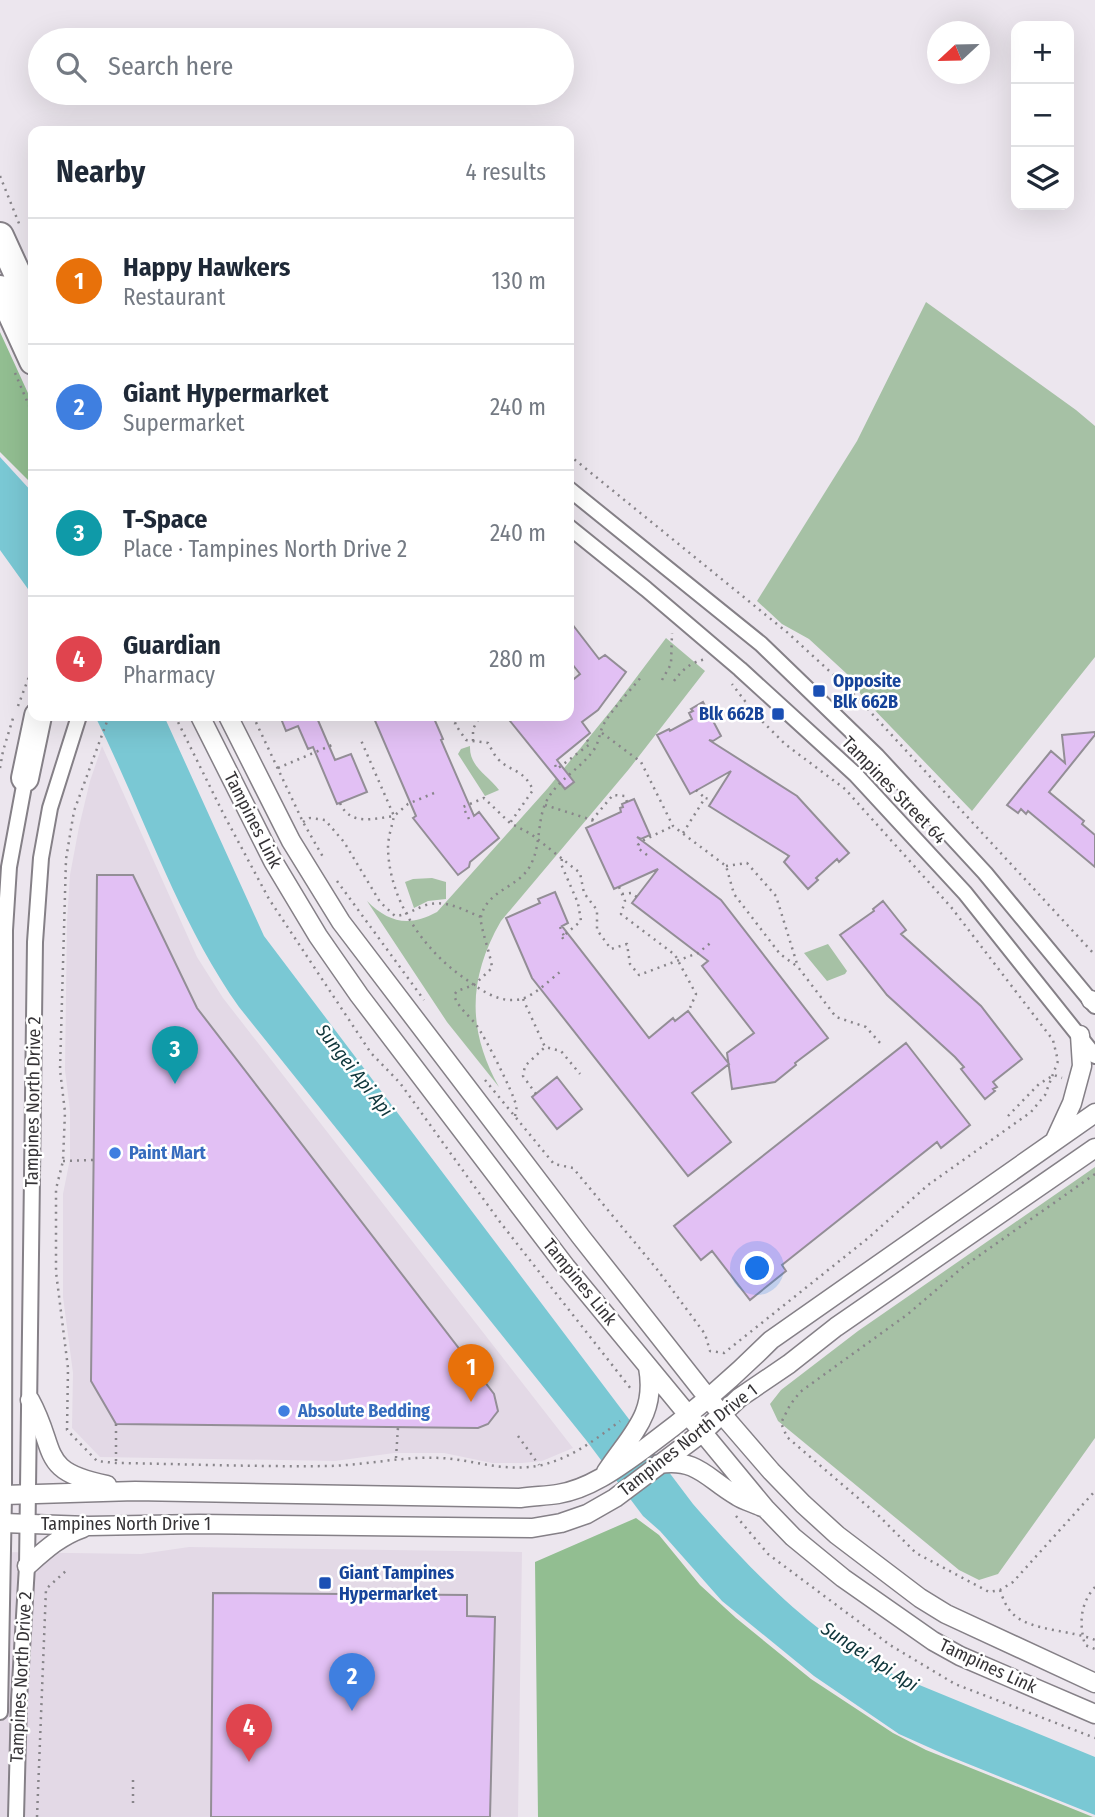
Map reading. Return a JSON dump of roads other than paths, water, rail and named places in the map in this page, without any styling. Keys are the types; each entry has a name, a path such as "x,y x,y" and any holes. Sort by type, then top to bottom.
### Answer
{"highway":[{"path":"12,234 28,291"},
{"path":"0,289 22,362"},
{"path":"25,778 36,721"}],"street":[{"name":"Tampines Street 64","path":"574,493 761,644 877,756 985,873 1094,1003"},
{"name":"Tampines Street 64","path":"574,531 723,654 855,774 965,893 1095,1056"},
{"name":"Tampines North Drive 2","path":"0,1712 4,1495 5,930 9,867 25,778 49,721"},
{"name":"Tampines North Drive 2","path":"16,1817 29,1494 35,942 38,888 50,808 77,721"},
{"name":"Tampines Link","path":"203,721 273,861 318,936 359,995 566,1267 648,1363 688,1416 765,1508 793,1537 843,1578 933,1641 960,1656 1095,1714"},
{"name":"Tampines Link","path":"231,721 291,841 341,922 708,1398 803,1504 874,1565 946,1614 1095,1683"},
{"path":"310,872 303,883 304,895 318,936"},
{"path":"1055,1140 1072,1103 1082,1066 1080,1035"},
{"name":"Tampines North Drive 1","path":"29,1494 135,1491 520,1498 560,1494 602,1477 624,1464 688,1416 771,1340 1095,1113"},
{"name":"Tampines North Drive 1","path":"3,1523 89,1526 199,1524 533,1528 561,1523 587,1514 615,1498 703,1432 739,1398 836,1327 1095,1148"},
{"path":"602,1477 646,1414 652,1387 648,1363"},
{"path":"30,1400 42,1422 48,1450 58,1466 81,1480 135,1491"},
{"path":"659,1464 677,1461 687,1464 737,1496 765,1508"},
{"path":"4,1495 29,1494"},
{"path":"489,1527 492,1510 501,1496"},
{"path":"27,1566 51,1544 69,1533 89,1526"}],"water":[{"path":"0,457 28,488 28,589 0,550"},
{"name":"Sungei Api Api","path":"97,721 166,721 264,936 693,1504 715,1528 785,1600 838,1643 866,1660 895,1675 1095,1757 1095,1815 899,1734 814,1676 722,1601 660,1531 643,1516 586,1440 239,1007 197,938 179,902"}],"place":[{"name":"Opposite Blk 662B","path":"819,691"},
{"name":"Blk 662B","path":"778,714"},
{"name":"T-Space","path":"175,1084"},
{"name":"Paint Mart","path":"115,1153"},
{"name":"Happy Hawkers","path":"471,1402"},
{"name":"Absolute Bedding","path":"284,1411"},
{"name":"Giant Tampines Hypermarket","path":"325,1583"},
{"name":"Giant Hypermarket","path":"352,1711"},
{"name":"Guardian","path":"249,1762"}]}
